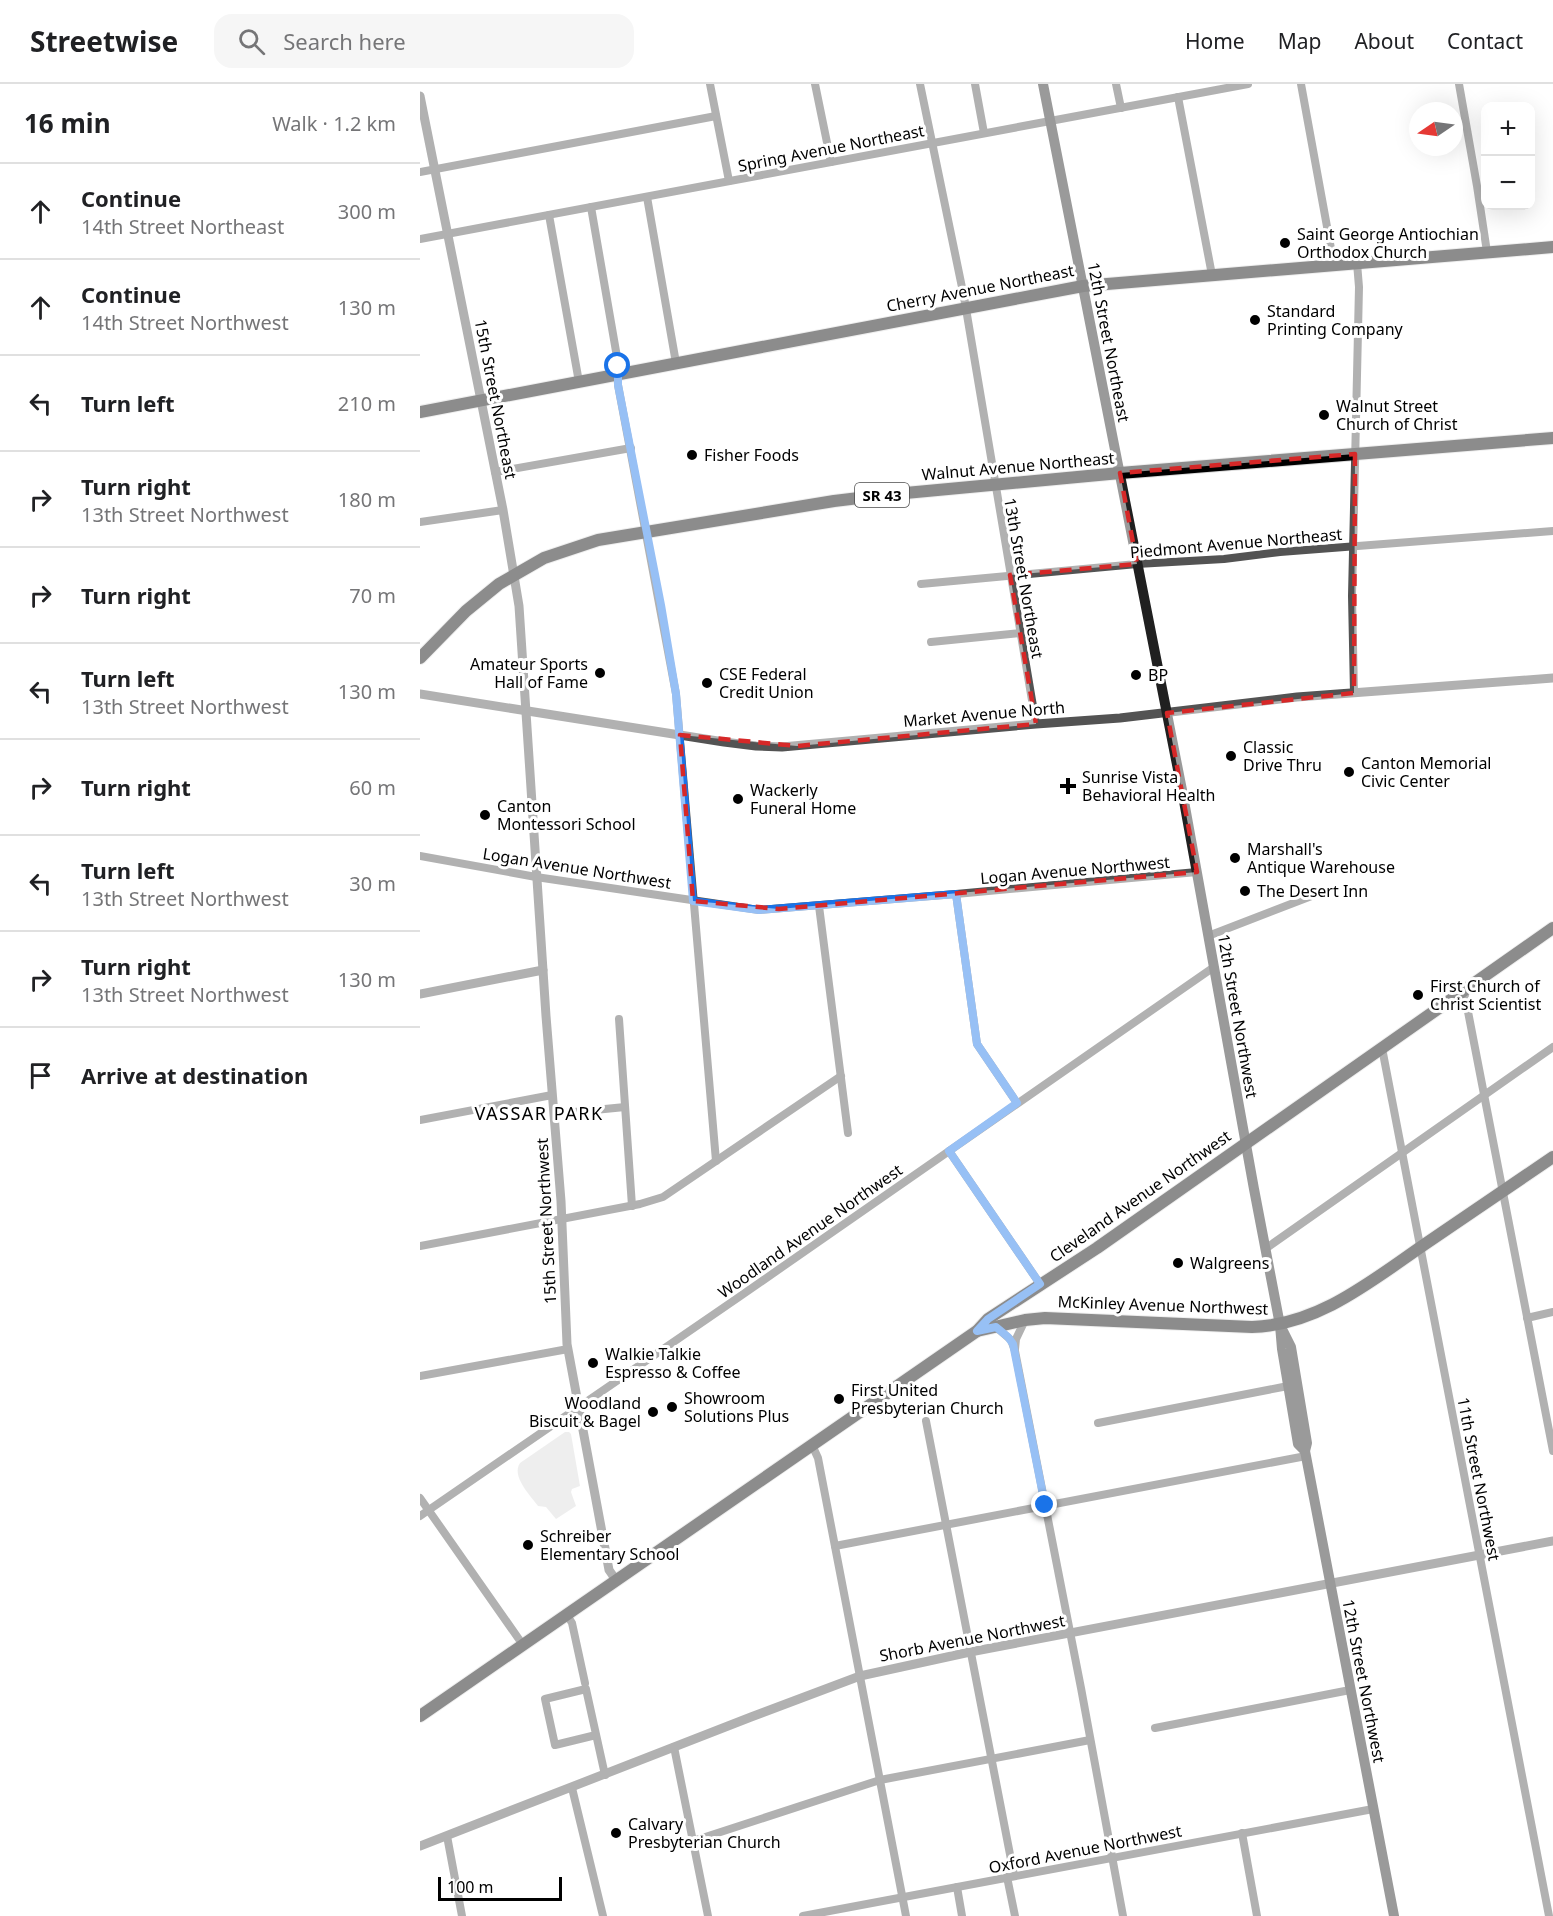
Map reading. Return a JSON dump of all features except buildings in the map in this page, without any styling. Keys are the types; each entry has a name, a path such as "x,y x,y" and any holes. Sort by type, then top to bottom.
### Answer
{"main road":[{"name":"12th Street Northeast","path":"1043,84 1167,713"},
{"name":"Cherry Avenue Northeast","path":"420,412 1083,286 1553,247"},
{"name":"Walnut Avenue Northeast","path":"420,658 466,611 515,573 544,558 579,545 647,531 844,500 994,484 1553,438"},
{"name":"12th Street Northwest","path":"1167,713 1280,1324 1298,1444 1305,1453"},
{"name":"Cleveland Avenue Northwest","path":"420,1716 977,1331 988,1319 1097,1248 1553,928"},
{"name":"McKinley Avenue Northwest","path":"977,1331 1025,1320 1064,1318 1252,1327 1280,1324 1311,1315 1336,1303 1502,1191 1552,1162"},
{"name":"12th Street Northwest","path":"1280,1324 1291,1347 1307,1443 1305,1453 1394,1916"}],"street":[{"path":"710,84 729,182"},
{"path":"815,84 831,162"},
{"name":"13th Street Northeast","path":"920,84 965,308 1036,724"},
{"path":"975,84 984,133"},
{"path":"1116,84 1120,108"},
{"name":"Spring Avenue Northeast","path":"420,239 1248,84"},
{"path":"1301,84 1334,265"},
{"path":"1459,84 1478,186 1487,252"},
{"name":"15th Street Northeast","path":"420,96 515,573 525,711"},
{"path":"1178,97 1212,275"},
{"path":"420,172 716,116"},
{"path":"646,196 676,363"},
{"path":"591,207 617,357 618,385 674,683 716,1161"},
{"path":"549,215 579,382"},
{"path":"1354,693 1352,596 1359,287 1357,263"},
{"path":"495,472 631,448"},
{"path":"420,522 503,510"},
{"name":"Piedmont Avenue Northeast","path":"921,584 1137,564 1224,559 1280,552 1553,531"},
{"path":"931,642 1020,633"},
{"name":"Market Avenue North","path":"420,693 680,735 756,746 790,747 1108,719 1290,697 1553,678"},
{"name":"15th Street Northwest","path":"525,711 568,1348 609,1570 616,1580"},
{"name":"Logan Avenue Northwest","path":"420,856 536,877 759,910 1197,872"},
{"path":"1209,936 1322,892"},
{"path":"956,894 977,1044 1017,1103"},
{"path":"819,906 848,1133"},
{"name":"Woodland Avenue Northwest","path":"420,1516 1214,967"},
{"path":"420,994 543,970"},
{"path":"1464,991 1553,1451"},
{"path":"619,1019 632,1206"},
{"path":"1265,1249 1553,1047"},
{"name":"11th Street Northwest","path":"1382,1048 1549,1916"},
{"path":"420,1246 632,1206 663,1197 841,1076"},
{"path":"420,1120 552,1095"},
{"path":"554,1114 625,1107"},
{"path":"949,1151 1040,1284"},
{"path":"1527,1318 1553,1312"},
{"path":"1015,1351 1016,1339 1025,1320"},
{"path":"996,1327 1011,1340 1015,1351 1123,1916"},
{"path":"420,1376 568,1348"},
{"path":"1098,1423 1288,1386"},
{"path":"926,1421 992,1759 1011,1876 1015,1916"},
{"path":"812,1445 818,1458 906,1916"},
{"path":"835,1546 1305,1453"},
{"path":"420,1498 523,1645"},
{"name":"Shorb Avenue Northwest","path":"420,1846 860,1676 970,1652 1553,1542"},
{"path":"567,1615 572,1623 605,1775"},
{"path":"585,1686 545,1699 555,1745 596,1736"},
{"path":"1155,1728 1350,1690"},
{"path":"693,1841 880,1780 1090,1740"},
{"path":"674,1747 708,1916"},
{"path":"572,1788 603,1916"},
{"name":"Oxford Avenue Northwest","path":"803,1916 1373,1809"},
{"path":"1242,1833 1257,1916"},
{"path":"447,1836 462,1916"},
{"path":"957,1887 962,1916"}],"highlighted area":[{"path":"1355,454 1354,693 1167,713 1197,872 779,909 693,901 680,735 797,746 1036,724 1010,575 1137,564 1120,473"}],"shaded area":[{"path":"565,1432 571,1434 580,1486 572,1489 571,1492 576,1506 556,1519 546,1507 538,1506 526,1491 518,1474 518,1468 520,1463"}],"place":[{"name":"Saint George Antiochian Orthodox Church","path":"1285,243"},
{"name":"Standard Printing Company","path":"1255,320"},
{"name":"Walnut Street Church of Christ","path":"1324,415"},
{"name":"Fisher Foods","path":"692,455"},
{"name":"Amateur Sports Hall of Fame","path":"600,673"},
{"name":"BP","path":"1136,675"},
{"name":"CSE Federal Credit Union","path":"707,683"},
{"name":"Classic Drive Thru","path":"1231,756"},
{"name":"Canton Memorial Civic Center","path":"1349,772"},
{"name":"Sunrise Vista Behavioral Health","path":"1068,786"},
{"name":"Wackerly Funeral Home","path":"738,799"},
{"name":"Canton Montessori School","path":"485,815"},
{"name":"Marshall's Antique Warehouse","path":"1235,858"},
{"name":"The Desert Inn","path":"1245,891"},
{"name":"First Church of Christ Scientist","path":"1418,995"},
{"name":"Walgreens","path":"1178,1263"},
{"name":"Walkie Talkie Espresso & Coffee","path":"593,1363"},
{"name":"First United Presbyterian Church","path":"839,1399"},
{"name":"Showroom Solutions Plus","path":"672,1407"},
{"name":"Woodland Biscuit & Bagel","path":"653,1412"},
{"name":"Schreiber Elementary School","path":"528,1545"},
{"name":"Calvary Presbyterian Church","path":"616,1833"}],"district":[{"name":"VASSAR PARK","path":"539,1113"}],"route":[{"path":"618,366 618,385 676,694 693,901 759,910 956,894 977,1044 1017,1103 949,1151 1040,1284 988,1319 977,1331 996,1327 1013,1344 1045,1505"}]}
